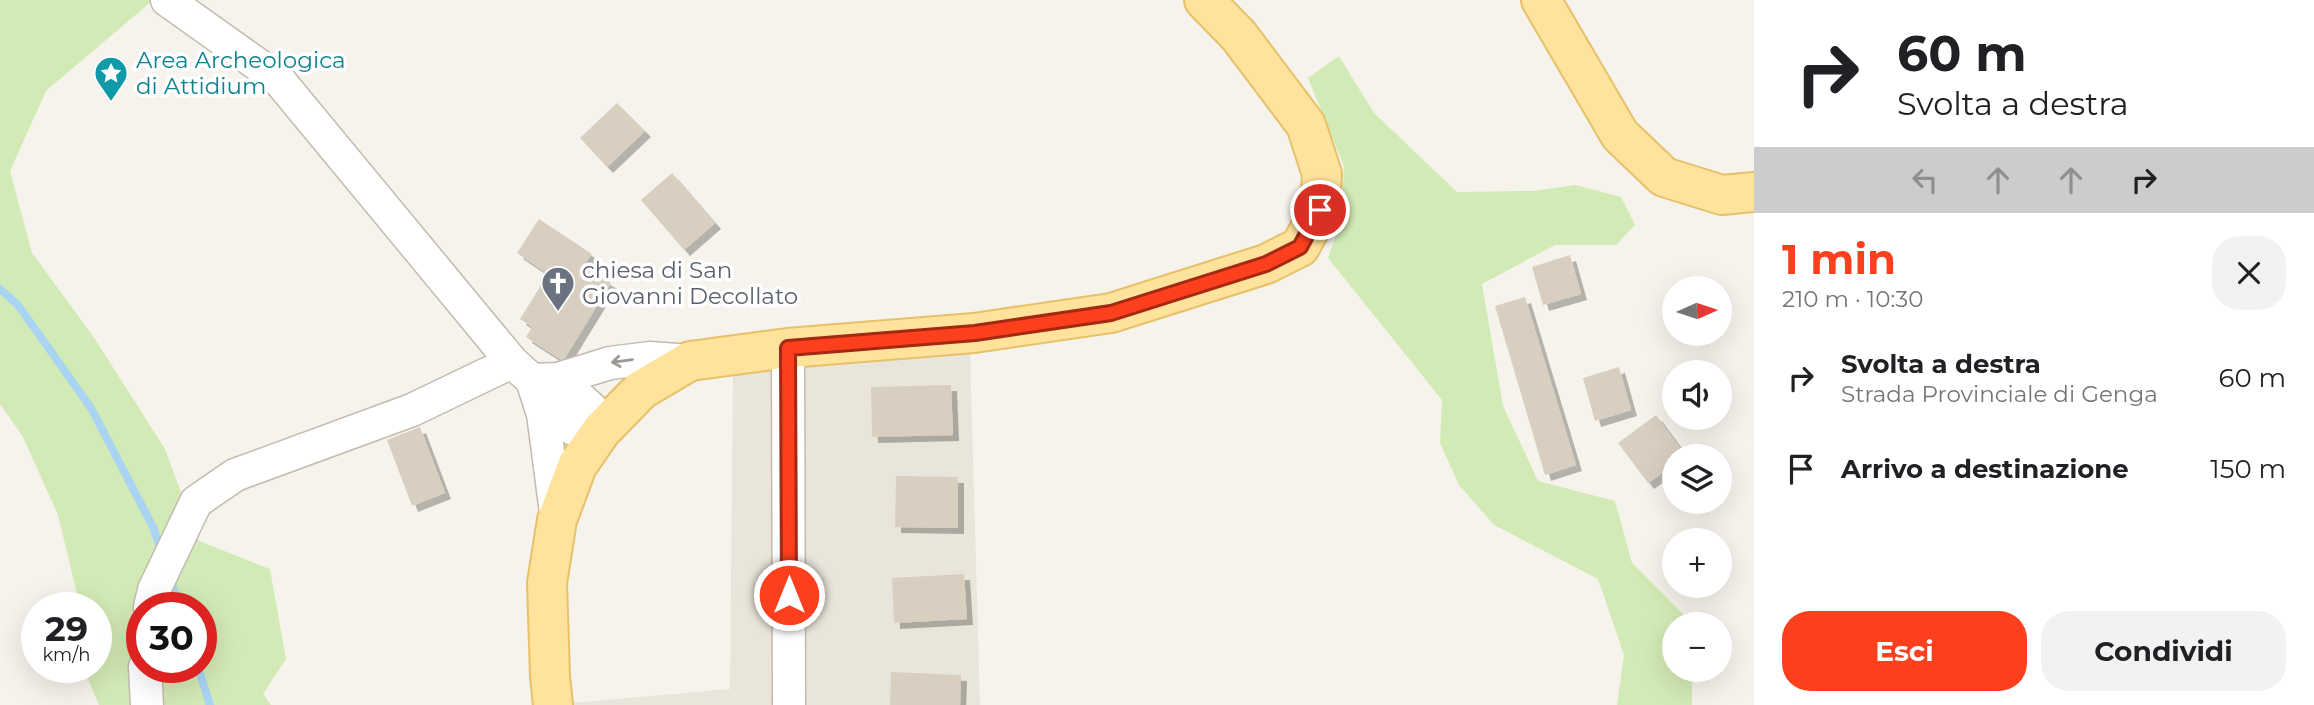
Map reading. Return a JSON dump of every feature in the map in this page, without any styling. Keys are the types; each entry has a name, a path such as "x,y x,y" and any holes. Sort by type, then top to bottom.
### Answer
{"main road":[{"path":"552,705 547,583 557,520 577,466 601,431 641,390 690,361 788,348 975,333 1111,313 1266,264 1300,247 1320,210 1322,174 1306,125 1239,36 1204,0"},
{"path":"1541,0 1620,135 1664,177 1722,195 1754,192"}],"street":[{"path":"167,0 278,79 536,381 591,408 601,431"},
{"path":"788,348 789,705"},
{"path":"155,592 196,502 235,475 412,410 623,361 650,358 690,361"},
{"path":"536,381 557,520"},
{"path":"146,683 147,705"}],"shaded area":[{"path":"970,352 980,705 571,705 730,689 733,370"}],"green space":[{"path":"0,0 153,0 46,91 10,171 32,253 93,336 165,449 199,541 270,569 286,659 263,694 271,705 99,705 90,683 112,683 112,592 77,592 58,515 23,437 0,404"},
{"path":"1339,56 1374,113 1457,192 1533,191 1575,185 1621,197 1635,225 1616,245 1555,245 1482,284 1503,406 1538,481 1615,501 1632,563 1662,593 1662,598 1667,598 1681,612 1662,612 1662,682 1692,682 1692,705 1617,705 1624,655 1598,579 1494,525 1459,485 1440,443 1442,400 1328,258 1341,221 1344,166 1308,78"}],"building":[{"path":"617,103 645,131 607,167 580,138"},
{"path":"672,173 715,223 684,250 641,200"},
{"name":"chiesa di San Giovanni Decollato","path":"539,219 592,254 583,266 611,283 563,361 526,337 532,327 520,319 548,274 517,253"},
{"path":"1570,255 1581,294 1543,305 1532,267"},
{"path":"1525,297 1576,465 1545,475 1495,306"},
{"path":"1619,367 1631,410 1595,421 1583,378"},
{"path":"951,385 953,435 872,437 871,387"},
{"path":"1656,415 1662,423 1662,430 1667,430 1677,444 1662,444 1662,473 1648,483 1618,443"},
{"path":"420,427 445,493 412,506 387,440"},
{"path":"896,476 958,477 958,528 895,527"},
{"path":"964,574 967,619 894,623 892,578"},
{"path":"891,672 961,675 960,705 890,705"}],"waterway":[{"path":"0,289 18,305 91,408 153,527 162,553"},
{"path":"170,579 175,592"},
{"path":"203,683 210,705"}],"place":[{"name":"Area Archeologica di Attidium","path":"111,103"},
{"name":"chiesa di San Giovanni Decollato","path":"558,313"}],"route":[{"path":"789,595 788,348 975,333 1111,313 1266,264 1300,247 1320,210"}]}
